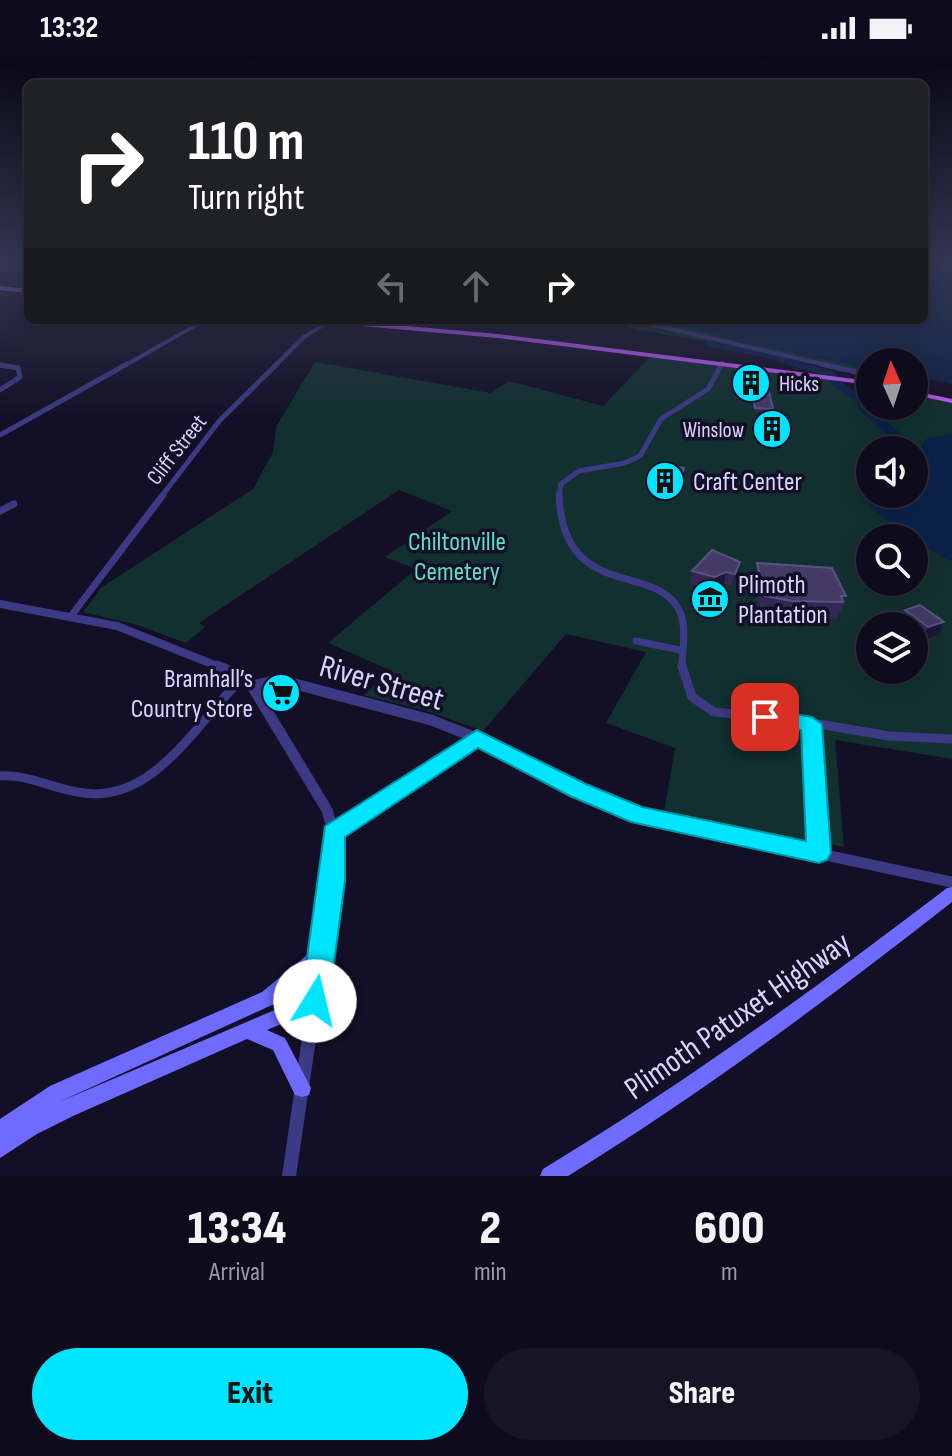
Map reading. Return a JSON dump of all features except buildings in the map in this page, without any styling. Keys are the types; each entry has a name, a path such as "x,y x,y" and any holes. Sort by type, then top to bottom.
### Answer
{"main road":[{"path":"365,324 495,335 856,381"},
{"path":"928,396 952,401"},
{"name":"Plimoth Patuxet Highway","path":"559,1173 665,1106 767,1035 952,893"},
{"path":"0,1130 57,1093 268,998 323,952"},
{"path":"268,998 316,995"},
{"path":"0,1148 42,1120 247,1030 316,995"},
{"path":"247,1030 279,1044 302,1088"}],"street":[{"path":"0,435 198,324"},
{"name":"Cliff Street","path":"71,616 220,420 304,337 325,324"},
{"path":"650,324 856,372"},
{"path":"0,365 18,368 20,377 0,390"},
{"path":"717,365 708,389 661,419 640,456 625,463 579,471 566,479 558,497 568,534 581,558 661,594 680,611 680,650 686,688 704,707 724,713 788,718 899,739 952,739"},
{"path":"0,511 14,504"},
{"path":"0,604 71,616 138,633 248,682 321,798 333,833 333,872 289,1176"},
{"path":"636,641 680,650"},
{"name":"River Street","path":"248,682 280,680 431,720 477,738 578,790 639,815 952,882"},
{"path":"0,776 19,775 96,794 135,784 169,758 224,693 248,682"},
{"path":"812,724 819,853"},
{"path":"333,833 477,738"}],"green space":[{"path":"619,324 681,324 735,340 856,366 856,375 753,349"},
{"name":"Plimoth Plantation","path":"651,356 828,378 852,396 856,392 856,420 928,420 928,397 952,403 952,434 928,439 928,436 856,436 856,508 873,508 893,524 856,524 856,596 928,596 928,548 952,561 952,759 835,740 844,847 664,812 675,748 606,723 646,652 566,634 483,731 424,710 363,695 392,671 328,643 416,569 385,557 452,511 399,490 199,623 205,627 186,643 137,625 83,612 102,587 253,489 273,452 276,427 315,362 491,393 509,381 603,406"}],"water":[{"path":"928,315 952,315 952,384 928,380 928,348 856,348 856,366 735,340 681,324 928,324"},
{"path":"952,434 952,561 928,549 928,524 891,524 873,508 928,508 928,439"}],"waterway":[{"path":"709,344 759,353 831,374 836,383 862,401 863,408 896,436"}],"place":[{"name":"Hicks","path":"751,383"},
{"name":"Winslow","path":"772,429"},
{"name":"Craft Center","path":"665,481"},
{"name":"Plimoth Plantation","path":"710,599"},
{"name":"Bramhall’s Country Store","path":"281,693"}],"route":[{"path":"315,1001 332,881 333,833 477,738 609,805 687,827 819,853 812,724 765,717"}],"park label":[{"name":"Chiltonville Cemetery","path":"457,556"}]}
